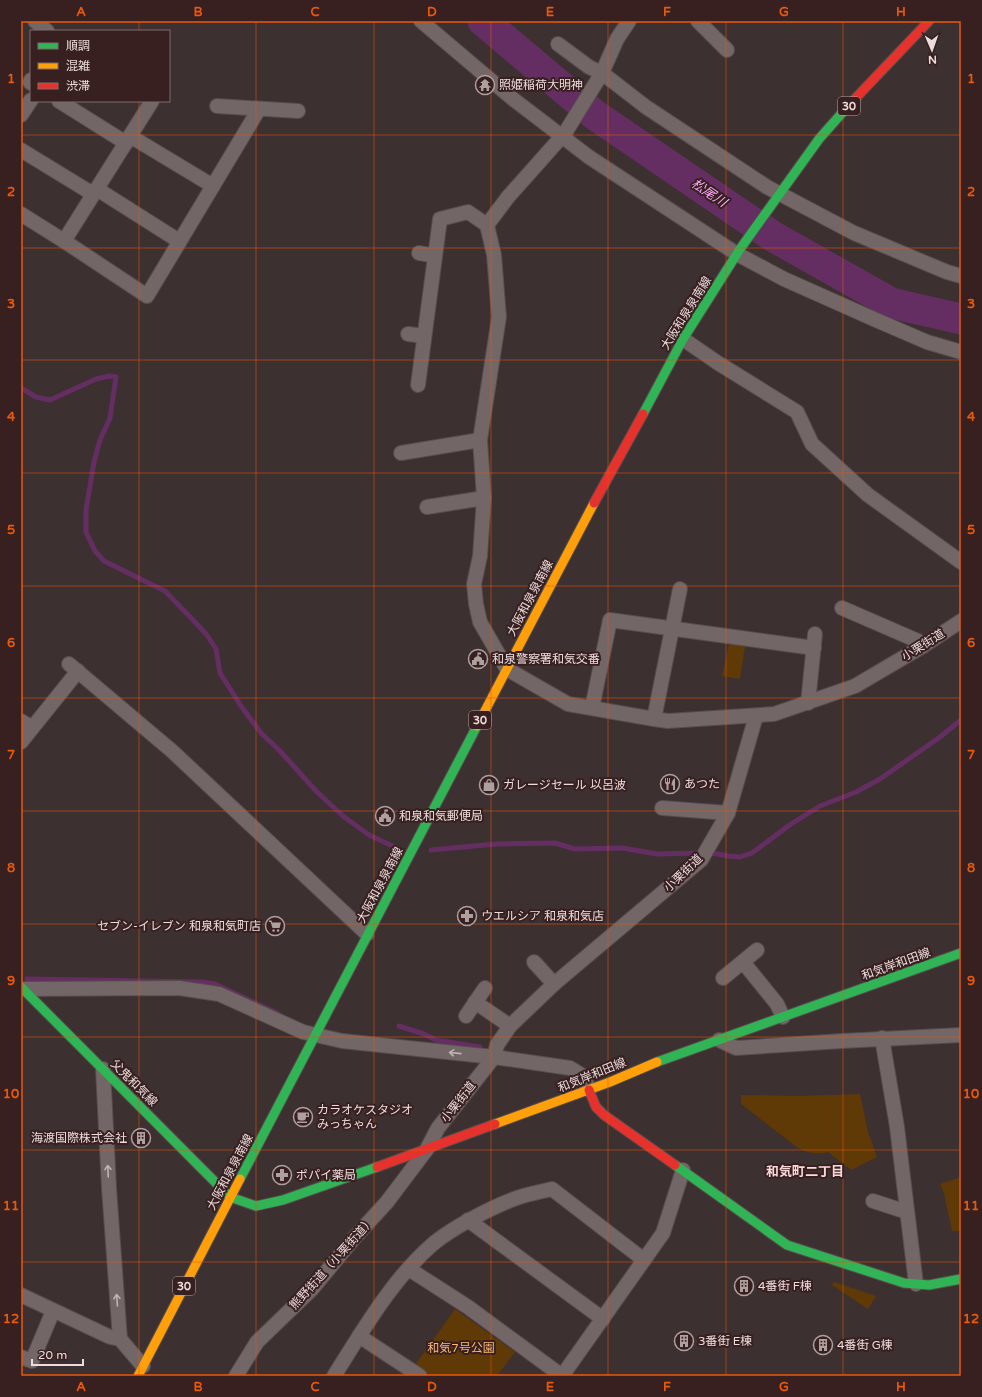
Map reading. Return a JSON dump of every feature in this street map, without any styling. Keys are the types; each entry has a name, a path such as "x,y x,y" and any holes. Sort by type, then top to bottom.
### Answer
{"main road":[{"name":"大阪和泉泉南線","path":"140,1371 230,1197 316,1036 367,934 580,530 683,339 739,252 819,139 867,85 929,21"},
{"name":"和気岸和田線","path":"230,1197 256,1206 283,1200 589,1090 651,1064 961,954"},
{"name":"父鬼和気線","path":"22,988 230,1197"},
{"path":"589,1090 596,1107 604,1115 787,1245 904,1283 929,1285 961,1279"}],"street":[{"path":"34,21 46,30"},
{"path":"421,21 513,99 564,135 589,157 739,252 784,279 927,342 961,352"},
{"path":"487,225 508,197 564,135 601,75 618,39 629,21"},
{"path":"698,21 727,50"},
{"path":"558,44 646,107 778,195 854,233 947,272 961,276"},
{"path":"21,115 30,102"},
{"path":"61,102 212,186"},
{"path":"64,241 151,102"},
{"path":"217,106 298,111"},
{"path":"21,214 147,296 259,109"},
{"path":"21,150 179,241"},
{"path":"418,384 440,219 468,212 487,225 494,255 499,317 480,440 484,498 480,556 474,584 480,622 507,669 568,704 668,721 756,716"},
{"path":"419,253 435,256"},
{"path":"408,334 424,336"},
{"path":"683,339 718,363 797,412 812,444 868,495 961,562"},
{"path":"401,453 480,440"},
{"path":"427,507 484,498"},
{"path":"654,719 680,589"},
{"path":"842,608 918,641 922,646"},
{"path":"592,708 610,620 672,628 814,641 808,703"},
{"name":"小栗街道","path":"427,1149 438,1128 494,1057 497,1045 510,1026 554,984 701,860 728,813 756,716 774,714 855,686 961,621"},
{"path":"21,742 26,724 74,667 172,751 367,934"},
{"path":"662,808 728,813"},
{"path":"723,978 757,950"},
{"path":"534,962 554,984"},
{"path":"743,962 777,1004 783,1018"},
{"path":"22,988 179,988 219,994 303,1032 316,1036 342,1041 494,1057 570,1068 583,1076 589,1090"},
{"path":"466,1016 485,988"},
{"path":"475,1002 510,1026"},
{"path":"719,1040 736,1048 882,1038 961,1035"},
{"path":"882,1038 897,1127 916,1284"},
{"path":"103,1069 109,1188 120,1339 140,1371"},
{"name":"熊野街道（小栗街道）","path":"238,1376 257,1342 312,1289 355,1237 387,1202 427,1149"},
{"path":"409,1269 468,1307 562,1376 663,1233 683,1170"},
{"path":"334,1376 359,1336 398,1281 435,1243 468,1220 514,1198 552,1189 644,1260"},
{"path":"873,1201 907,1212"},
{"path":"468,1220 603,1319"},
{"path":"21,1295 110,1337 120,1339"},
{"path":"21,1358 32,1361 54,1311"},
{"path":"359,1336 420,1376"}],"green space":[{"path":"729,644 745,646 740,679 722,676"},
{"path":"860,1094 868,1132 877,1157 851,1170 828,1152 813,1153 798,1148 741,1104 741,1095 799,1096"},
{"path":"961,1177 961,1231 952,1231 944,1193 940,1184"},
{"path":"834,1282 876,1296 868,1309 832,1285"},
{"name":"和気7号公園","path":"455,1309 515,1352 497,1376 431,1376 415,1365"}],"waterway":[{"name":"松尾川","path":"483,21 595,115 774,237 891,303 961,319"},
{"path":"21,388 36,397 50,400 96,379 109,376 116,377 110,418 100,440 94,462 86,510 86,532 95,551 104,561 165,591 207,635 216,649 220,673 241,706 261,733 280,751 317,792 343,816 369,835 399,849"},
{"path":"712,853 740,857 752,853 791,824 820,806 856,792 880,779 940,737 961,720"},
{"path":"431,850 496,844 555,843 575,849 623,848 657,854 696,853"},
{"path":"27,979 202,982 215,984 277,1013"},
{"path":"399,1026 424,1034 436,1040 480,1047"}],"traffic: fast":[{"path":"643,414 683,339 740,249 819,139 850,104"},
{"path":"240,1179 477,726"},
{"path":"657,1062 961,953"},
{"path":"21,987 230,1197 256,1206 283,1200 377,1167"},
{"path":"675,1165 787,1245 904,1283 929,1285 961,1279"}],"traffic: slow":[{"path":"477,726 594,503"},
{"path":"495,1124 610,1082 657,1062"},
{"path":"138,1376 240,1179"}],"traffic: jam":[{"path":"850,104 929,21"},
{"path":"594,503 643,414"},
{"path":"589,1090 596,1107 604,1115 675,1165"},
{"path":"377,1167 495,1124"}],"place":[{"name":"照姫稲荷大明神","path":"485,85"},
{"name":"和泉警察署和気交番","path":"478,659"},
{"name":"あつた","path":"670,784"},
{"name":"ガレージセール 以呂波","path":"489,785"},
{"name":"和泉和気郵便局","path":"385,816"},
{"name":"ウエルシア 和泉和気店","path":"467,916"},
{"name":"セブン-イレブン 和泉和気町店","path":"275,926"},
{"name":"カラオケスタジオ みっちゃん","path":"303,1117"},
{"name":"海渡国際株式会社","path":"141,1138"},
{"name":"ポパイ薬局","path":"282,1175"},
{"name":"4番街 F棟","path":"744,1286"},
{"name":"3番街 E棟","path":"684,1341"},
{"name":"4番街 G棟","path":"823,1345"}],"district":[{"name":"和気町二丁目","path":"805,1172"}]}
